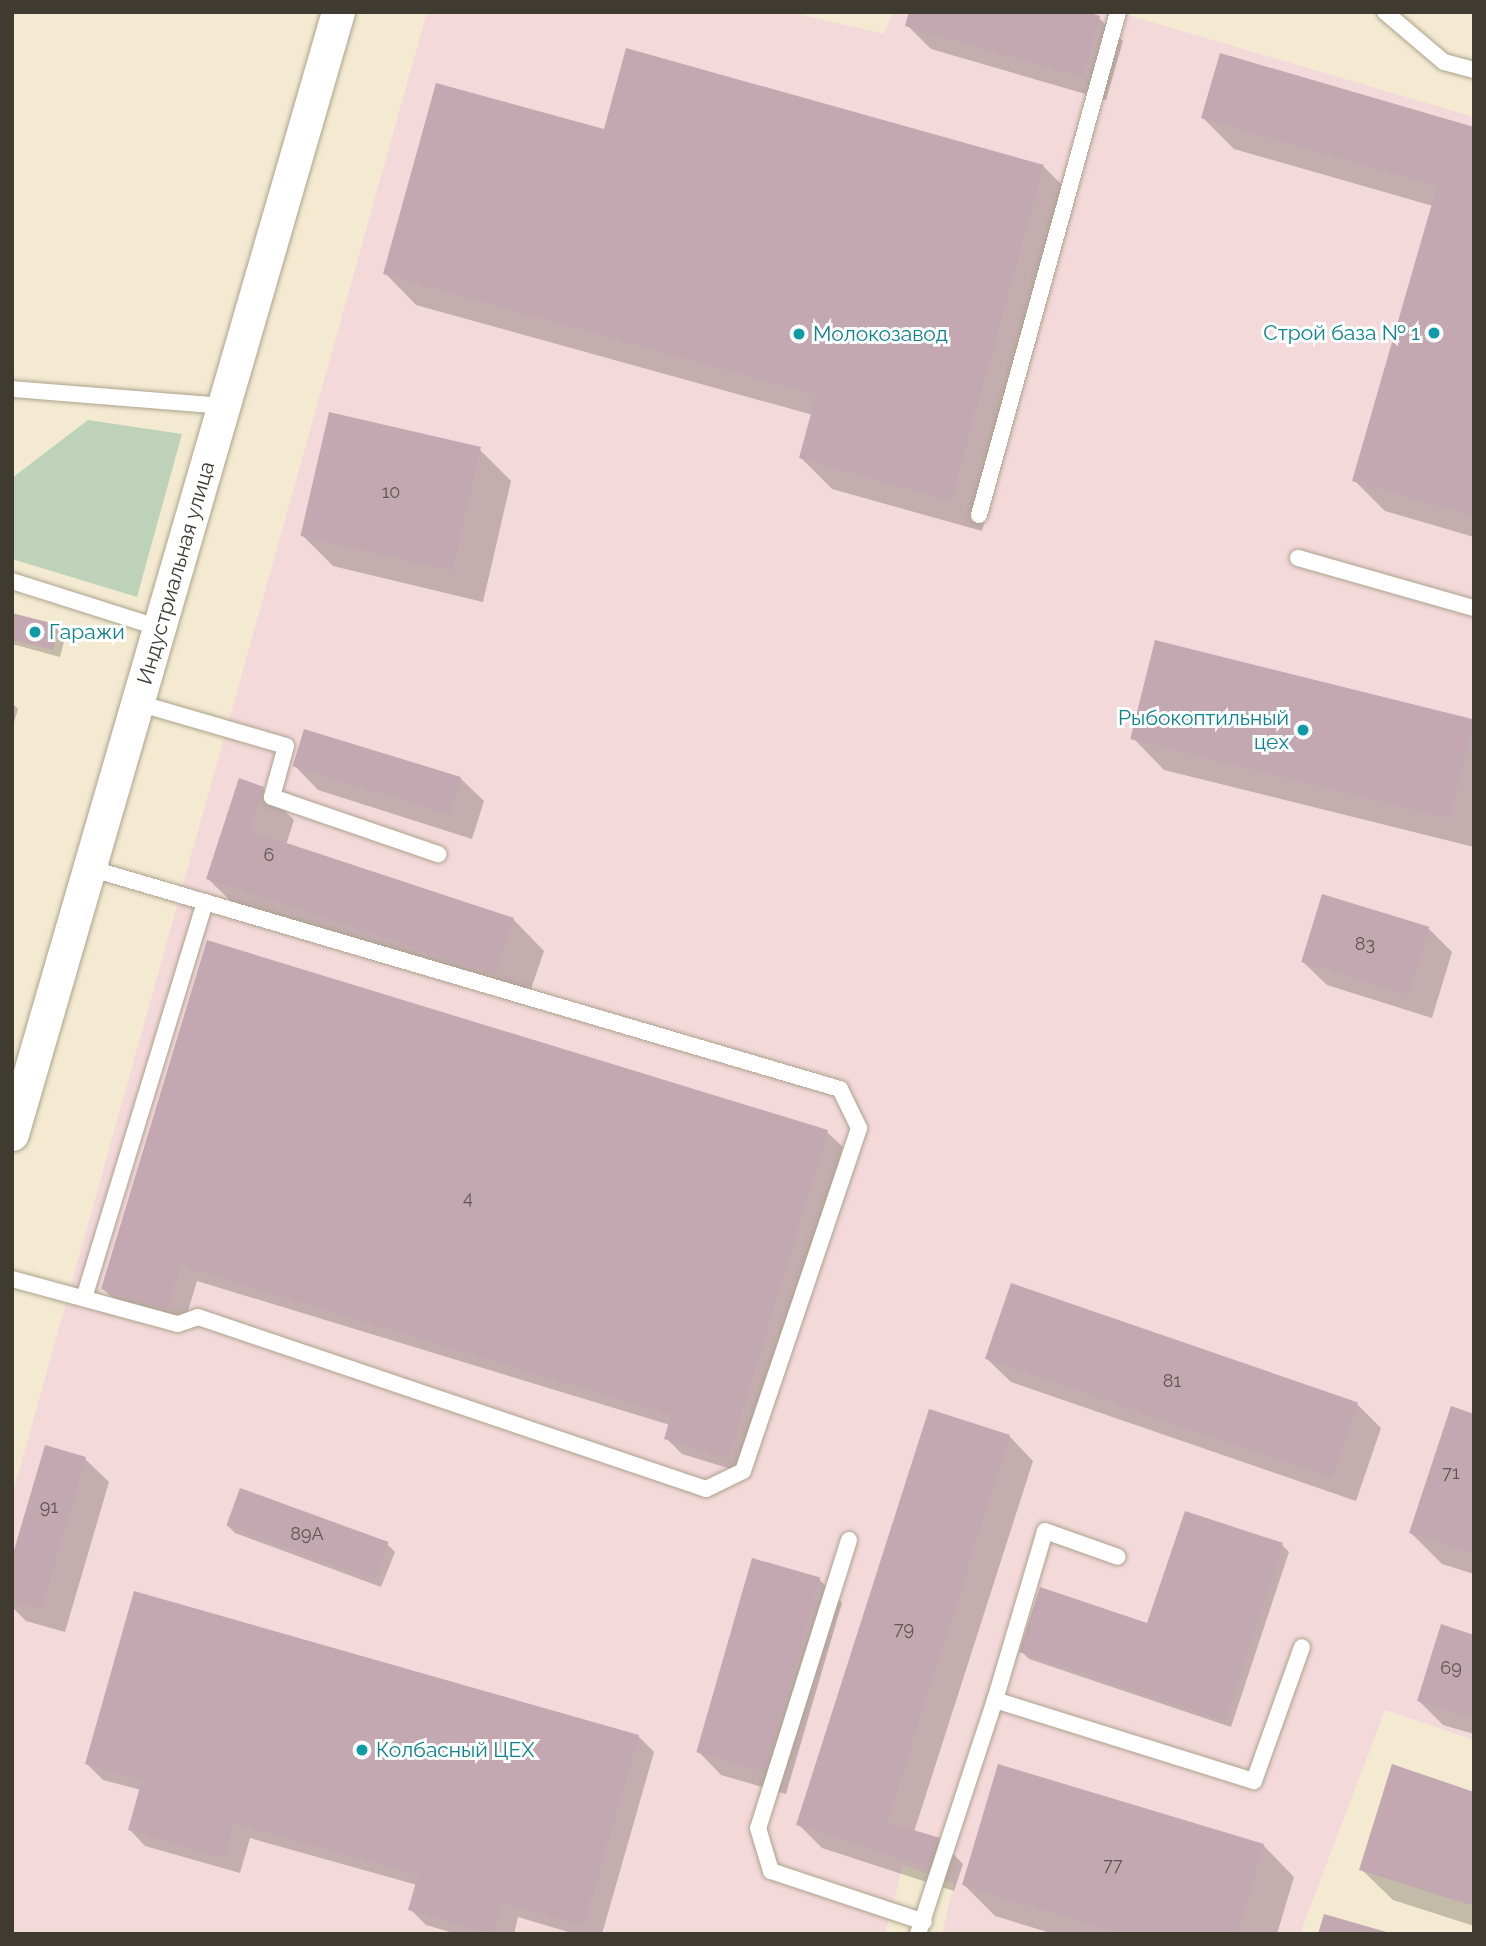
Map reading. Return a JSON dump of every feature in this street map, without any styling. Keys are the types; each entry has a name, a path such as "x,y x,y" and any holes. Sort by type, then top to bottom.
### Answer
{"street":[{"name":"Индустриальная улица","path":"12,1134 338,12"}],"lane":[{"path":"979,515 1118,12"},
{"path":"1385,12 1444,62 1474,70"},
{"path":"12,389 225,406"},
{"path":"1298,558 1474,608"},
{"path":"12,581 160,628"},
{"path":"138,703 286,746 272,797 438,854"},
{"path":"12,1279 178,1324 198,1317 706,1489 743,1471 859,1128 840,1089 89,868"},
{"path":"84,1298 205,902"},
{"path":"849,1540 758,1828 771,1871 921,1928 995,1700 1045,1531 1118,1557"},
{"path":"995,1700 1254,1781 1302,1647"}],"shaded area":[{"path":"427,12 790,12 884,34 893,12 1118,12 1474,117 1474,1740 1385,1710 1300,1934 942,1934 954,1884 903,1865 885,1934 12,1934 12,1496"}],"green space":[{"path":"88,420 182,434 137,597 12,559 12,478"}],"building":[{"path":"909,12 1087,12 1100,16 1083,77 905,26"},
{"name":"Молокозавод","path":"626,48 1044,165 951,501 799,458 816,395 383,274 436,83 604,129"},
{"name":"Строй база № 1","path":"1220,53 1474,127 1474,516 1352,481 1437,186 1201,118"},
{"path":"329,412 481,447 452,571 300,536"},
{"name":"Гаражи","path":"12,613 59,625 53,650 12,640"},
{"name":"Рыбокоптильный цех","path":"1155,640 1474,720 1450,819 1130,739"},
{"path":"304,729 461,777 449,814 293,766"},
{"path":"239,778 264,787 250,831 514,918 495,974 206,879"},
{"path":"1322,894 1429,927 1408,995 1301,962"},
{"path":"207,940 828,1130 728,1458 664,1439 671,1415 181,1266 168,1309 101,1289"},
{"path":"1011,1283 1358,1402 1332,1478 985,1359"},
{"path":"1451,1406 1474,1414 1474,1554 1409,1533"},
{"path":"929,1409 1010,1435 887,1822 940,1838 931,1868 796,1825"},
{"path":"45,1445 86,1457 41,1610 12,1601 12,1557"},
{"path":"240,1488 388,1542 375,1580 226,1526"},
{"path":"1185,1511 1283,1543 1224,1720 1019,1652 1040,1587 1147,1623"},
{"path":"752,1558 820,1578 765,1772 696,1752"},
{"name":"Колбасный ЦЕХ","path":"134,1591 639,1735 584,1926 503,1903 493,1934 408,1910 418,1875 234,1823 224,1858 128,1830 142,1780 85,1764"},
{"path":"1441,1624 1474,1635 1474,1719 1417,1701"},
{"path":"998,1764 1264,1844 1237,1934 1122,1934 962,1885"},
{"path":"1392,1764 1474,1792 1474,1906 1359,1870"},
{"path":"1324,1914 1390,1933 1390,1934 1318,1934"}],"place":[{"name":"Строй база № 1","path":"1434,333"},
{"name":"Молокозавод","path":"799,334"},
{"name":"Гаражи","path":"35,632"},
{"name":"Рыбокоптильный цех","path":"1303,730"},
{"name":"Колбасный ЦЕХ","path":"362,1750"}]}
